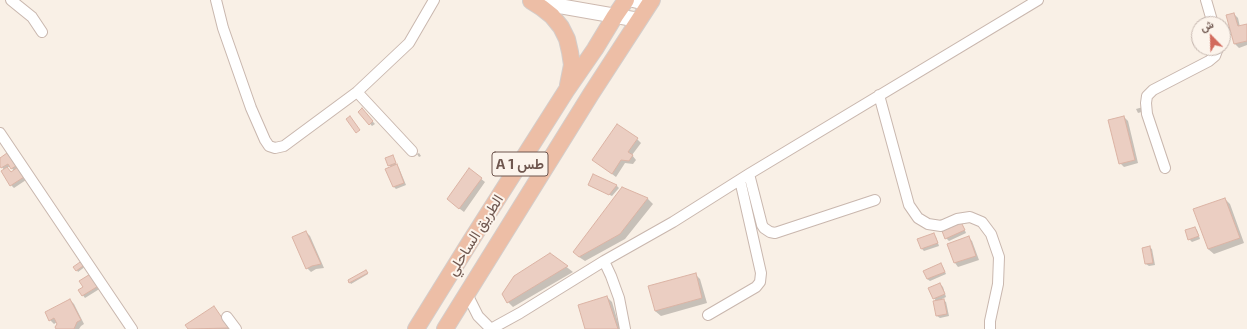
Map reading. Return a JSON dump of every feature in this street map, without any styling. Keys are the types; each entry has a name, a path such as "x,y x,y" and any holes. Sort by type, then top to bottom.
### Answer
{"highway":[{"path":"529,0 552,16 561,27 567,39 572,65 566,91"},
{"name":"الطريق الساحلي","path":"416,329 566,91 626,0"},
{"name":"الطريق الساحلي","path":"445,329 591,94 651,2"}],"main road":[{"path":"529,0 639,20"},
{"path":"633,0 651,2"}],"street":[{"path":"11,0 32,17 42,32"},
{"path":"216,0 223,28 251,108 264,140 269,146 275,148 284,146 357,92 409,43 434,0"},
{"path":"467,294 478,316 491,329 520,313 604,261 673,222 749,174 1038,0"},
{"path":"1206,0 1211,16"},
{"path":"1165,168 1147,114 1147,96 1153,90 1209,61 1215,56"},
{"path":"357,92 412,151"},
{"path":"879,95 909,205 918,218 928,224 941,226 970,217 982,222 991,234 999,257 998,284 990,321 990,329"},
{"path":"0,133 132,329"},
{"path":"749,174 762,225 770,232 775,233 875,200"},
{"path":"708,315 756,287 760,282 761,273 740,180"},
{"path":"604,261 619,298 625,329"},
{"path":"227,317 236,329"}],"building":[{"path":"1234,13 1238,26 1247,24 1247,41 1234,44 1231,33 1231,16 1226,15"},
{"path":"362,108 373,121 369,125 358,112"},
{"path":"350,116 360,130 356,133 346,119"},
{"path":"1124,116 1135,160 1119,164 1108,120"},
{"path":"617,124 638,138 628,152 633,155 629,161 621,160 612,174 592,160"},
{"path":"7,153 16,166 11,169 8,164 1,168 0,166 0,158"},
{"path":"393,155 396,163 388,166 385,158"},
{"path":"397,164 404,183 393,187 385,169"},
{"path":"7,167 11,172 18,167 24,177 10,186 1,171"},
{"path":"469,168 482,178 459,209 447,199"},
{"path":"593,174 617,185 609,195 588,185"},
{"path":"622,187 648,198 620,234 579,257 573,252"},
{"path":"1225,198 1240,238 1208,249 1193,209"},
{"path":"961,222 965,230 945,239 942,231"},
{"path":"1195,227 1199,236 1188,240 1185,230"},
{"path":"306,231 321,264 306,269 292,237"},
{"path":"934,233 938,243 921,249 917,239"},
{"path":"969,236 976,256 954,263 947,244"},
{"path":"1150,246 1153,263 1145,264 1142,248"},
{"path":"550,253 568,266 507,303 502,294 514,276"},
{"path":"83,260 86,264 76,271 73,267"},
{"path":"941,263 945,272 927,279 923,271"},
{"path":"366,270 368,273 349,283 348,280"},
{"path":"92,273 100,285 82,296 78,290 83,287 79,281"},
{"path":"696,273 702,298 655,311 648,286"},
{"path":"940,283 945,294 933,299 928,288"},
{"path":"607,296 618,329 585,329 578,305"},
{"path":"70,299 81,320 77,322 74,329 56,329 55,327 57,324 54,318 49,321 45,312"},
{"path":"944,299 947,314 936,316 933,301"},
{"path":"214,306 229,328 188,329 185,325"}]}
